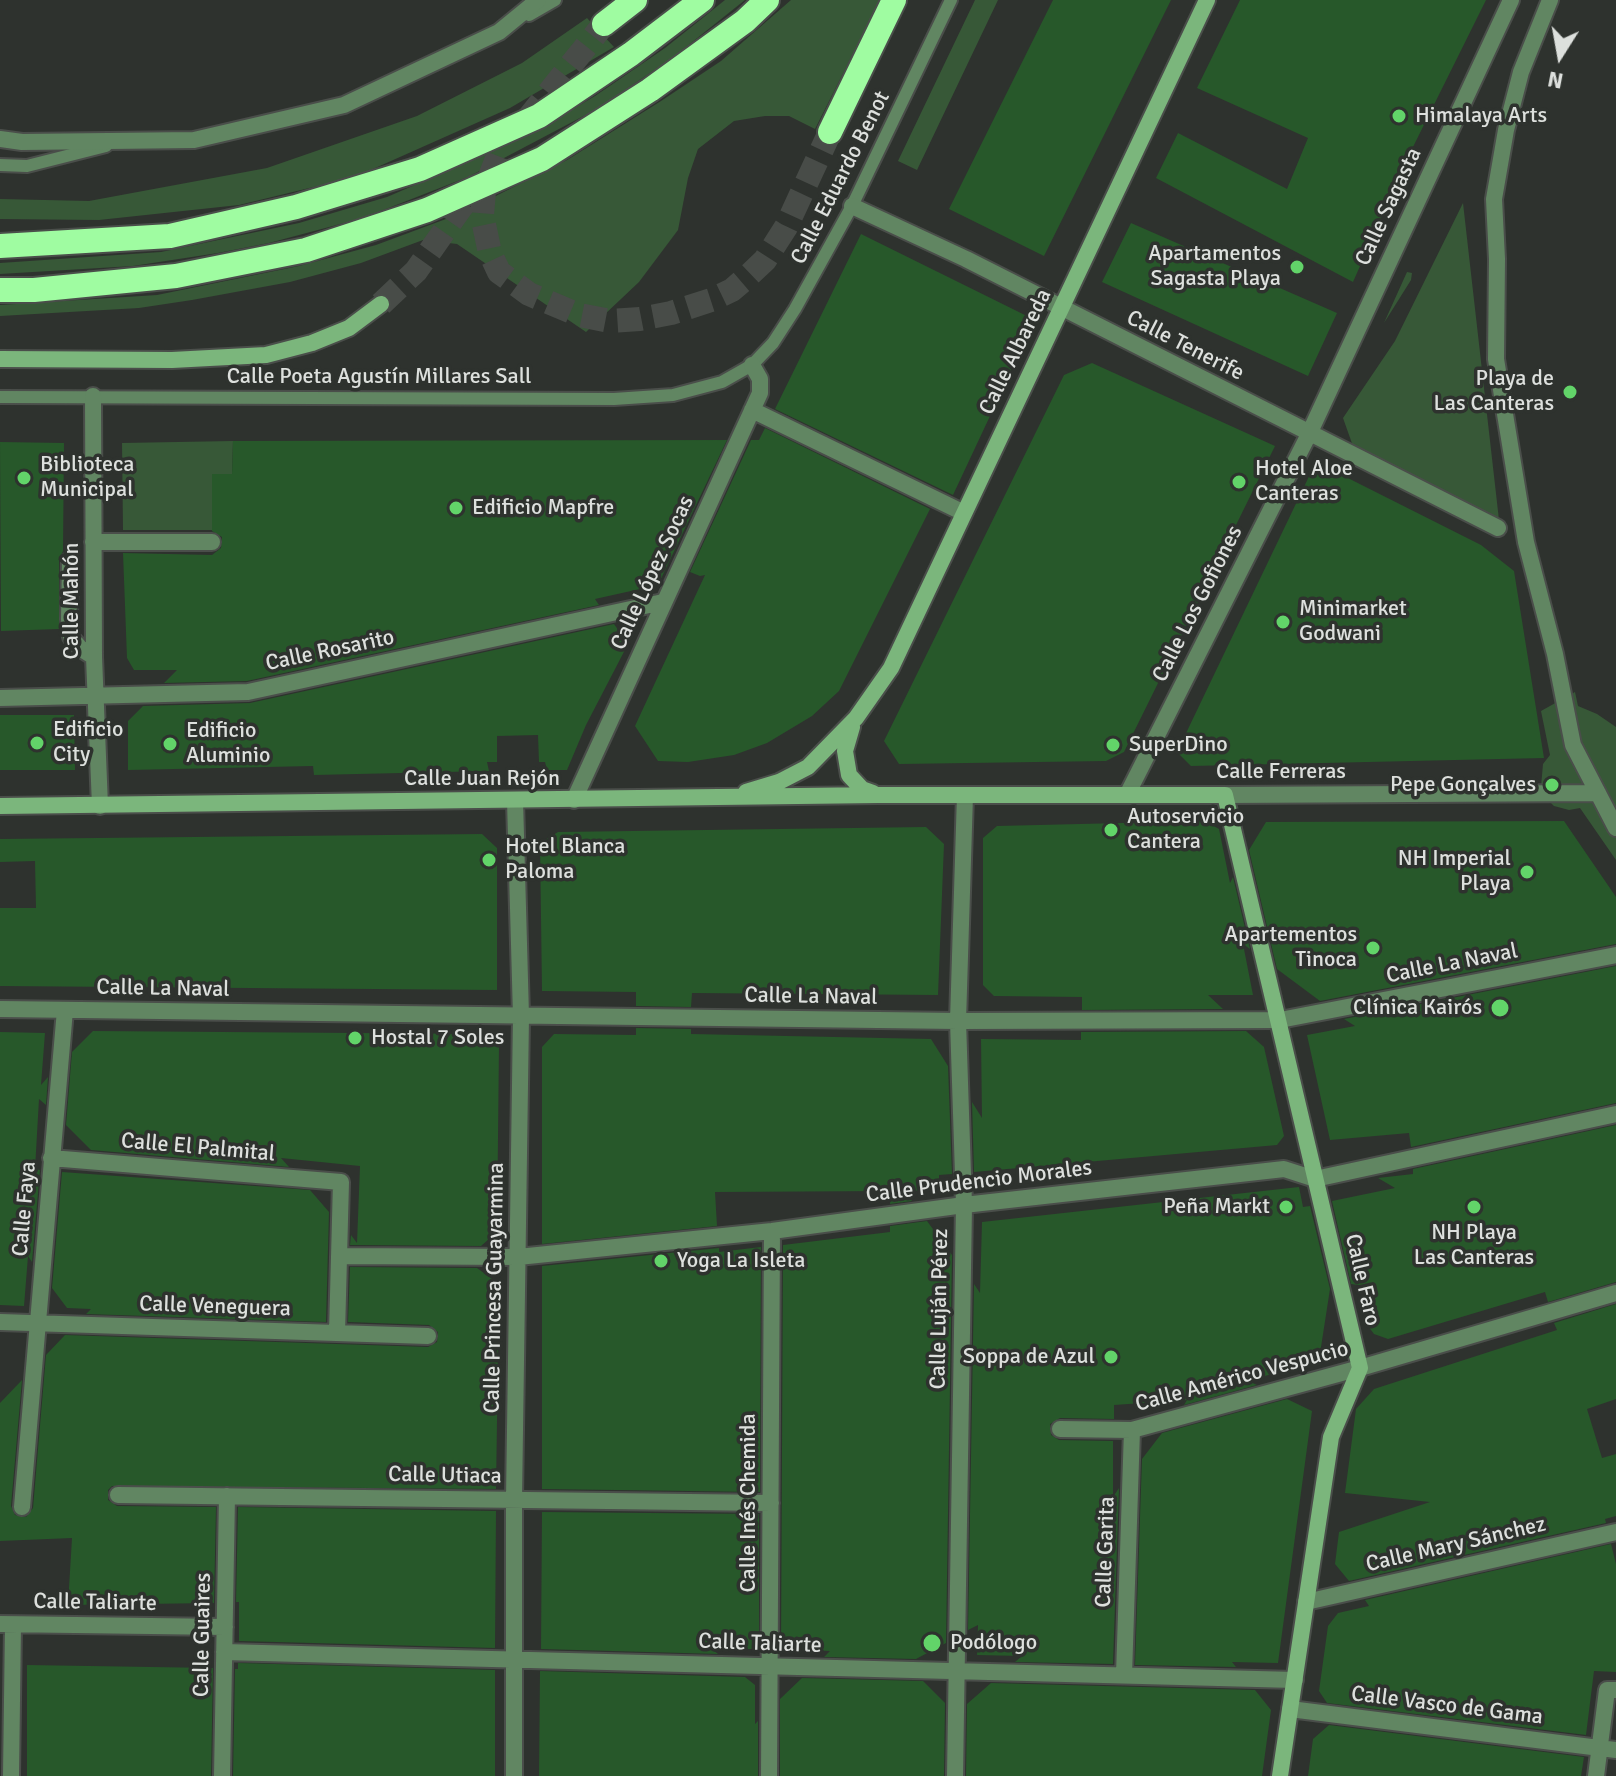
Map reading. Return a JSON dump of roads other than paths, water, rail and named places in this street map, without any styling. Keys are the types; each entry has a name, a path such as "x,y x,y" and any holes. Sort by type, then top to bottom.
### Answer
{"highway":[{"path":"604,24 635,0"},
{"path":"0,246 170,236 296,207 420,169 539,116 631,54 702,0"},
{"path":"0,290 34,290 176,276 306,250 427,210 542,159 650,90 745,21 767,0"},
{"path":"830,132 894,0"}],"street":[{"path":"0,139 22,142 194,140 344,105 499,32 538,0"},
{"name":"Calle Albareda","path":"726,799 779,782 808,767 856,718 891,668 962,512 1207,0"},
{"name":"Calle Sagasta","path":"1309,434 1511,0"},
{"path":"1550,0 1521,72 1506,130 1494,199 1496,359 1526,542 1555,654 1573,745 1616,828"},
{"name":"Calle Tenerife","path":"852,206 966,259 1498,528"},
{"path":"0,359 172,360 266,355 312,343 349,328 381,304"},
{"name":"Calle López Socas","path":"574,800 760,393 760,379 752,365"},
{"name":"Calle Mahón","path":"93,396 94,657 100,806"},
{"path":"752,410 962,512"},
{"name":"Calle Los Gofiones","path":"1127,795 1309,434"},
{"path":"93,542 212,542"},
{"path":"70,560 71,637 94,657"},
{"name":"Calle Rosarito","path":"0,698 248,692 663,602"},
{"name":"Calle Albareda","path":"856,718 848,735 845,763 853,783 878,795"},
{"name":"Calle Ferreras","path":"965,795 1598,793"},
{"name":"Calle Juan Rejón","path":"0,806 965,795"},
{"name":"Calle Luján Pérez","path":"955,1776 964,1205 958,1021 965,795"},
{"name":"Calle Faro","path":"1225,795 1360,1368"},
{"name":"Calle Princesa Guayarmina","path":"514,1776 514,1499 521,1016 515,800"},
{"name":"Calle La Naval","path":"0,1009 958,1021 1280,1020 1616,955"},
{"name":"Calle Faya","path":"22,1507 65,1010"},
{"name":"Calle Prudencio Morales","path":"339,1256 518,1257 772,1231 964,1205 1284,1169 1315,1179 1616,1114"},
{"name":"Calle El Palmital","path":"51,1158 341,1182 339,1256"},
{"name":"Calle Inés Chemida","path":"769,1776 772,1231"},
{"path":"337,1333 339,1256"},
{"name":"Calle Américo Vespucio","path":"1060,1429 1132,1430 1360,1368 1616,1293"},
{"name":"Calle Veneguera","path":"0,1322 428,1336"},
{"path":"1280,1776 1331,1437 1360,1368"},
{"name":"Calle Garita","path":"1124,1675 1132,1430"},
{"name":"Calle Utiaca","path":"118,1495 771,1503"},
{"name":"Calle Guaires","path":"222,1776 227,1496"},
{"name":"Calle Mary Sánchez","path":"1306,1602 1616,1532"},
{"path":"6,1624 11,1776"},
{"name":"Calle Taliarte","path":"6,1624 225,1627"},
{"name":"Calle Taliarte","path":"224,1652 1295,1680"},
{"path":"1596,1776 1608,1749 1612,1690"},
{"name":"Calle Vasco de Gama","path":"1290,1709 1608,1749"}],"lane":[{"path":"499,32 555,0"},
{"name":"Calle Eduardo Benot","path":"752,365 773,343 795,309 852,206 951,0"},
{"path":"0,165 27,166 128,141"},
{"name":"Calle Poeta Agustín Millares Sall","path":"0,397 614,399 673,395 722,382 752,365"}],"tunnel":[{"path":"526,121 604,24"},
{"path":"498,156 484,192 482,215 490,253 499,272 529,294 579,315 610,321 640,319 711,300 732,290 765,260 786,227 830,132"},
{"path":"381,304 416,271 479,182"}],"place":[{"name":"Himalaya Arts","path":"1399,116"},
{"name":"Apartamentos Sagasta Playa","path":"1297,267"},
{"name":"Playa de Las Canteras","path":"1570,392"},
{"name":"Biblioteca Municipal","path":"24,478"},
{"name":"Hotel Aloe Canteras","path":"1239,482"},
{"name":"Edificio Mapfre","path":"456,508"},
{"name":"Minimarket Godwani","path":"1283,622"},
{"name":"Edificio City","path":"37,743"},
{"name":"Edificio Aluminio","path":"170,744"},
{"name":"SuperDino","path":"1113,745"},
{"name":"Pepe Gonçalves","path":"1552,785"},
{"name":"Autoservicio Cantera","path":"1111,830"},
{"name":"Hotel Blanca Paloma","path":"489,860"},
{"name":"NH Imperial Playa","path":"1527,872"},
{"name":"Apartementos Tinoca","path":"1373,948"},
{"name":"Clínica Kairós","path":"1500,1008"},
{"name":"Hostal 7 Soles","path":"355,1038"},
{"name":"Peña Markt","path":"1286,1207"},
{"name":"NH Playa Las Canteras","path":"1474,1207"},
{"name":"Yoga La Isleta","path":"661,1261"},
{"name":"Soppa de Azul","path":"1111,1357"},
{"name":"Podólogo","path":"932,1643"}]}
